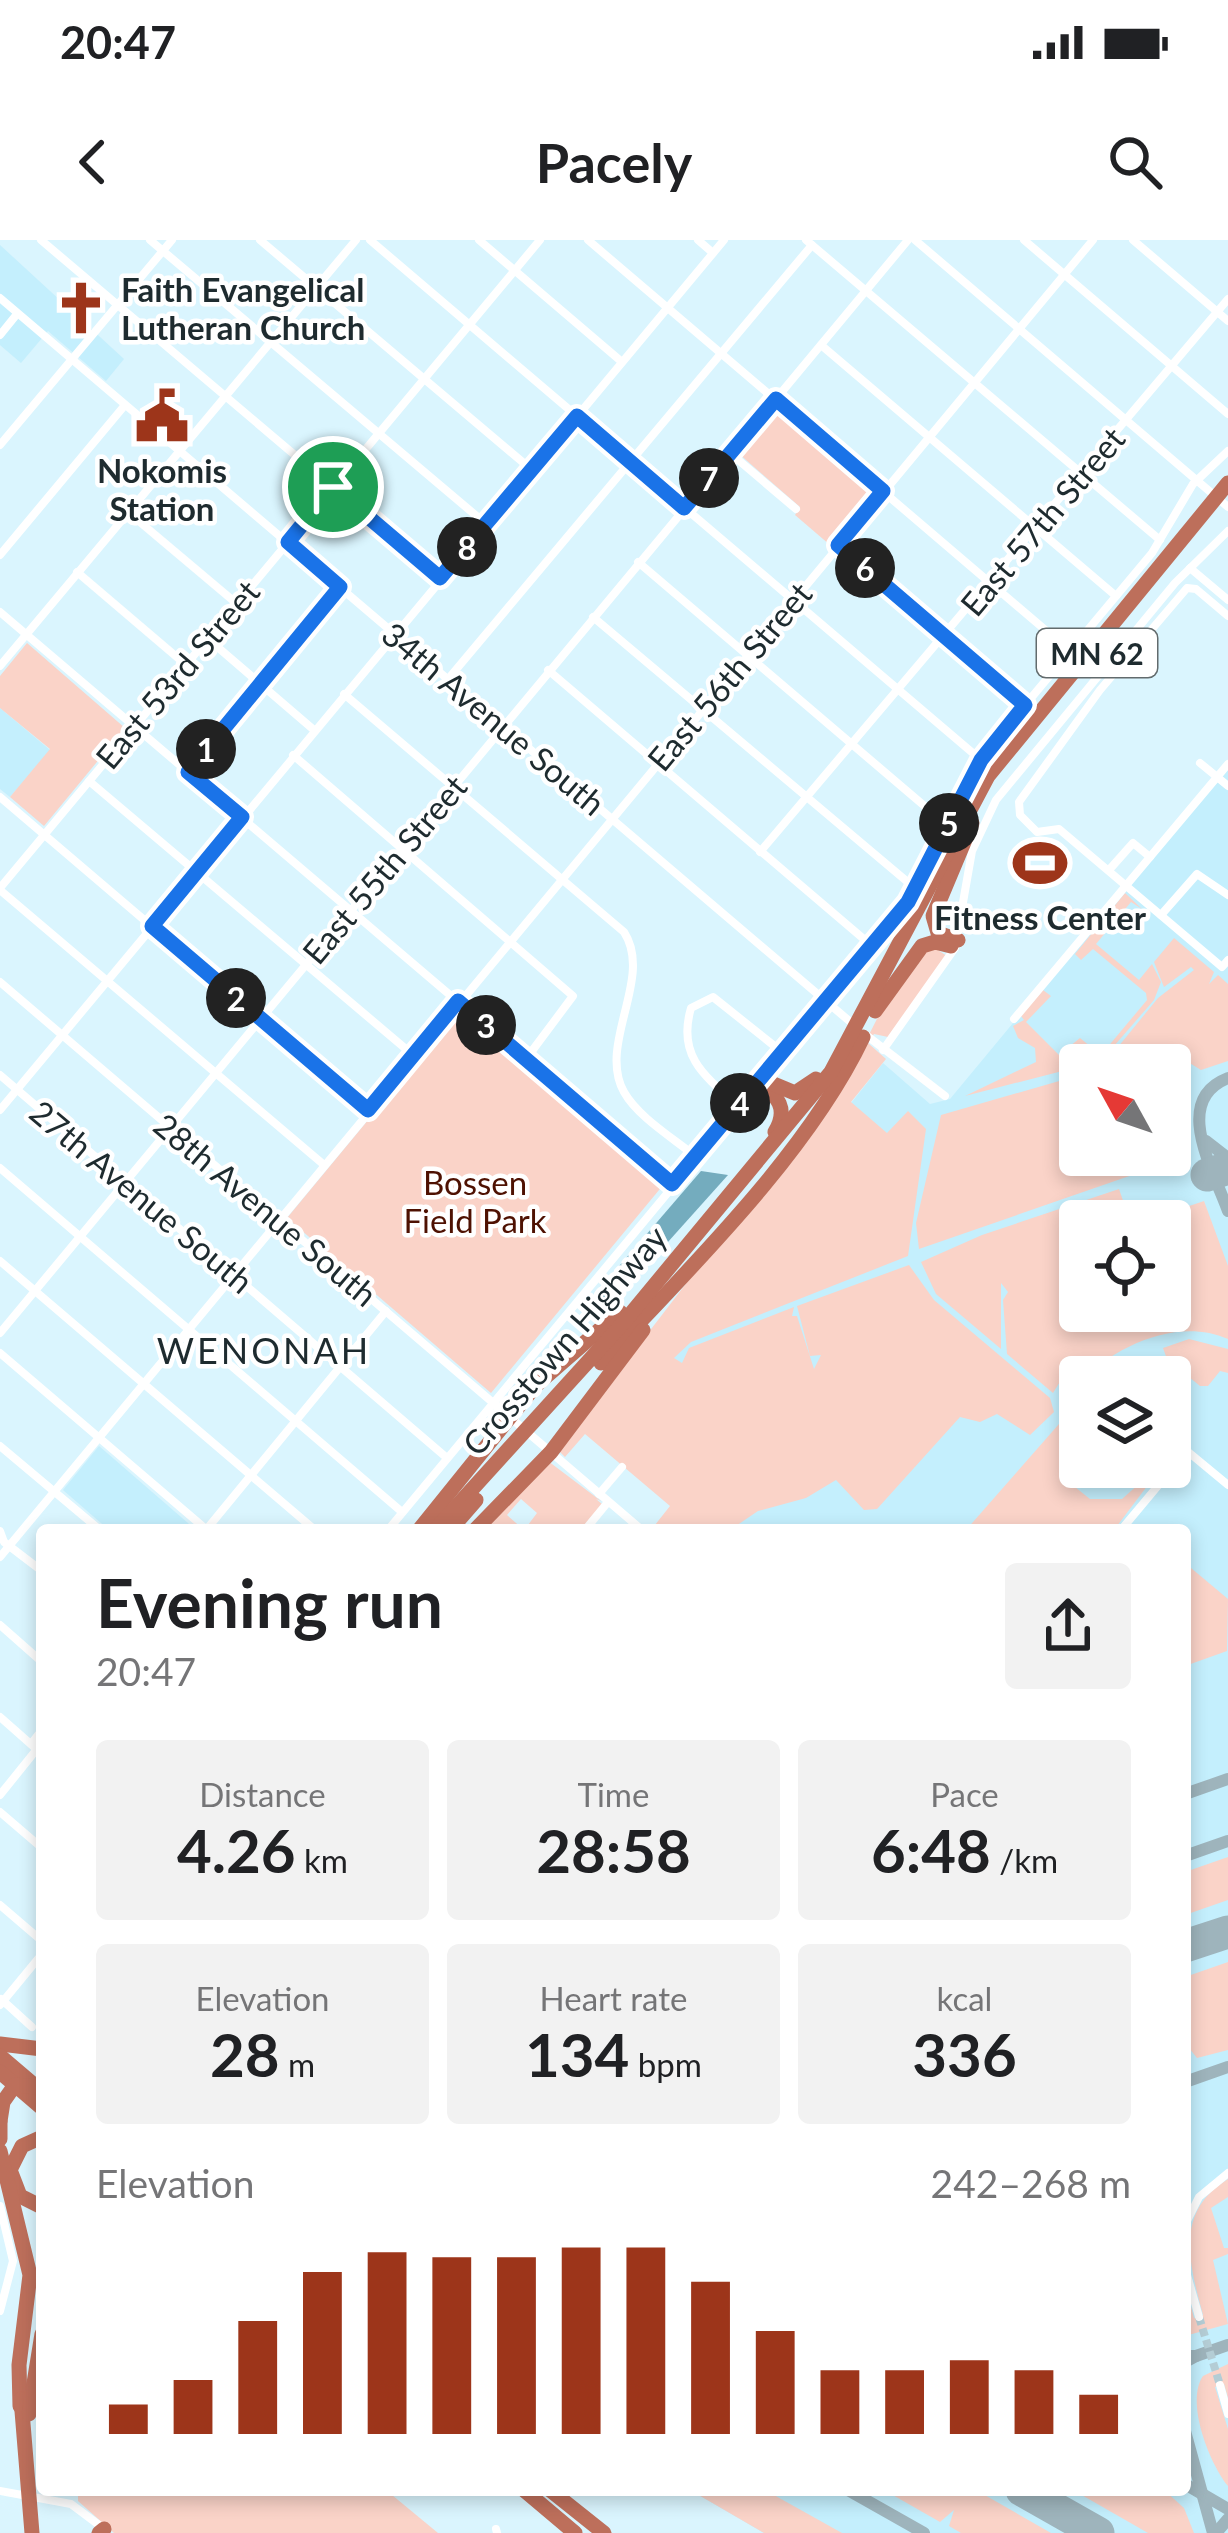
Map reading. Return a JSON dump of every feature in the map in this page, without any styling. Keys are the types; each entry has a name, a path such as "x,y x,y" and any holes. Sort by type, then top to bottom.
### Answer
{"highway":[{"name":"Crosstown Highway","path":"686,1260 732,1192 851,1042 988,776 1228,483"},
{"name":"Crosstown Highway","path":"441,1524 539,1423 828,1102 975,814 1031,731 1228,503"},
{"path":"957,944 938,933 932,916 975,814"},
{"path":"875,1011 922,946 957,944"},
{"path":"761,1078 784,1093 803,1091 851,1042"},
{"path":"732,1192 779,1126 783,1112 779,1099 761,1078"},
{"path":"424,1524 553,1367 686,1260"},
{"path":"481,1524 551,1452 686,1260"},
{"name":"Crosstown Highway","path":"456,1524 520,1443"},
{"path":"0,2044 36,2048"},
{"path":"0,2056 36,2086"},
{"path":"0,2072 36,2103"},
{"path":"15,2085 36,2088"},
{"path":"0,2139 3,2102 15,2085"},
{"path":"36,2140 17,2151 10,2170 20,2196 36,2204"},
{"path":"0,2151 31,2275 19,2365 20,2405 38,2529"},
{"path":"20,2405 36,2321"},
{"path":"36,2368 30,2459 38,2529"},
{"path":"30,2459 36,2413"},
{"path":"530,2496 572,2533"},
{"path":"556,2496 601,2533"}],"street":[{"path":"41,240 440,578"},
{"path":"150,240 486,524"},
{"path":"0,445 172,240"},
{"path":"260,240 532,470"},
{"path":"0,666 356,240"},
{"path":"370,240 981,760"},
{"path":"479,240 622,362"},
{"name":"East 53rd Street","path":"0,889 540,240"},
{"path":"588,240 1070,650"},
{"path":"698,240 713,253"},
{"path":"0,1110 724,240"},
{"path":"912,240 1228,503"},
{"name":"East 55th Street","path":"0,1334 592,616 912,240"},
{"path":"1024,240 1228,414"},
{"name":"East 56th Street","path":"0,1557 1093,240"},
{"path":"1133,240 1228,321"},
{"path":"448,678 722,353 809,242 1160,540"},
{"name":"34th Avenue South","path":"0,298 883,1050 945,1096"},
{"name":"East 57th Street","path":"760,852 1228,299"},
{"path":"0,334 17,314"},
{"path":"821,345 1116,596"},
{"path":"0,555 125,405"},
{"path":"393,1524 872,946 916,889 981,760 1160,540 1197,481 1228,451"},
{"path":"730,453 796,509"},
{"path":"128,512 236,603"},
{"path":"883,1050 957,944 972,851 1007,784 1190,568 1228,531"},
{"path":"838,545 1025,705"},
{"path":"638,562 948,826"},
{"path":"1190,568 1228,600"},
{"path":"77,572 185,664"},
{"path":"188,772 340,587"},
{"path":"1225,963 1059,829 1037,832 1020,815 1022,795 1187,588 1196,589 1228,616"},
{"path":"0,612 672,1184"},
{"path":"592,616 916,889"},
{"path":"207,638 314,730"},
{"path":"548,670 872,946"},
{"path":"344,694 628,938 632,954 617,1061 620,1085 632,1102 695,1156"},
{"path":"293,755 575,999 526,1059"},
{"path":"1201,763 1228,786"},
{"path":"1014,1018 1228,764"},
{"path":"89,781 413,1055"},
{"path":"1007,784 1022,795"},
{"path":"0,797 368,1110"},
{"path":"1109,871 1133,843 1150,857"},
{"path":"1161,915 1197,874 1228,895"},
{"path":"0,889 322,1164"},
{"name":"28th Avenue South","path":"0,982 634,1524"},
{"path":"738,1105 694,1066 686,1039 695,1003 713,998 724,1004 782,1052"},
{"name":"27th Avenue South","path":"0,1075 447,1458"},
{"path":"0,1168 402,1512"},
{"path":"0,1261 308,1524"},
{"path":"211,1524 386,1311"},
{"path":"0,1353 199,1524"},
{"path":"0,1446 93,1524"},
{"path":"1126,1524 1187,1450 1228,1485"},
{"path":"599,1494 622,1467"},
{"path":"590,1524 608,1502"},
{"path":"0,1531 36,1566"},
{"path":"0,1625 36,1657"},
{"path":"0,1717 36,1749 0,1795"},
{"path":"0,1812 36,1843"},
{"path":"0,1905 36,1936"},
{"path":"32,2026 1,2001 36,1961"},
{"path":"1191,2212 1198,2197 1228,2173"},
{"path":"0,2206 13,2261 0,2311"},
{"path":"1191,2289 1199,2318"},
{"path":"1220,2386 1228,2414"},
{"path":"0,2491 79,2508 103,2532"}],"shaded area":[{"path":"0,245 124,359 106,381 48,331 21,363 0,345"},
{"path":"0,708 50,750 10,797 0,789"},
{"path":"1228,764 1228,2533 764,2533 700,2496 1191,2496 1191,1524 691,1524 700,1512 595,1424 883,1063 930,1104 950,1099"},
{"path":"701,1171 728,1175 624,1291 593,1309 596,1293"},
{"path":"99,1446 189,1524 102,1524 63,1490"}],"green space":[{"path":"776,407 875,491 830,545 795,515 800,507 738,453"},
{"path":"27,643 125,728 44,826 10,797 50,749 0,708 0,676"},
{"path":"1125,893 1142,909 1131,902 1096,944 1139,980 1152,964 1161,982 1154,1000 1116,1044 1110,1044 1147,1000 1146,993 1093,949 1081,960 1075,954"},
{"path":"1174,938 1214,972 1209,984 1218,975 1228,984 1228,1061 1201,1070 1191,1064 1191,1044 1120,1044 1158,998 1194,970 1191,967 1164,987 1154,962"},
{"path":"930,945 947,956 888,1037 874,1034 868,1043 886,1059 851,1102 887,1133 908,1111 926,1129 908,1256 691,1342 674,1358 682,1363 689,1348 794,1307 792,1316 797,1316 814,1369 821,1355 810,1356 797,1306 909,1265 934,1300 1050,1398 1054,1412 1030,1435 997,1414 980,1422 960,1417 877,1509 864,1510 836,1480 806,1498 758,1511 739,1524 656,1524 670,1506 585,1434 565,1457 558,1450 852,1068 879,1015"},
{"path":"1043,990 1051,996 1026,1022 1059,1055 1059,1072 965,1096 1036,1062 1035,1048 1018,1038 1013,1026 1024,1020 1021,1016"},
{"name":"Bossen Field Park","path":"459,1010 664,1184 491,1393 287,1218"},
{"path":"1059,1081 1059,1176 1129,1176 919,1249 916,1223 941,1115"},
{"path":"1119,1189 1123,1200 1086,1200"},
{"path":"1204,1201 1228,1266 1228,1339 1191,1331 1191,1205"},
{"path":"1059,1209 1059,1332 1178,1332 1147,1339 1112,1356 1059,1356 1059,1383 1053,1393 1007,1354 1003,1300 1008,1292 1001,1283 1001,1349 936,1294 921,1262"},
{"path":"1189,1339 1228,1349 1228,1373 1220,1371 1208,1386 1200,1386 1191,1379 1191,1356 1166,1356 1163,1348"},
{"path":"1059,1424 1059,1488 1076,1488 1090,1499 1122,1499 1134,1488 1146,1488 1119,1524 971,1524"},
{"path":"548,1461 602,1504 586,1524 529,1524 537,1513 521,1499 507,1515 517,1524 483,1524"},
{"path":"1191,1568 1228,1599 1227,1651 1191,1664"},
{"path":"1228,1857 1228,1900 1191,1913 1191,1870"},
{"path":"1228,1962 1228,2050 1197,2058 1191,2050 1191,1975"},
{"path":"1228,2179 1228,2197 1211,2208 1224,2248 1228,2248 1228,2254 1213,2260 1228,2324 1191,2334 1191,2307 1194,2318 1203,2315 1193,2276 1191,2234 1199,2207"},
{"path":"1228,2364 1228,2398 1224,2384 1215,2387 1228,2429 1228,2486 1207,2448 1197,2401 1203,2376"},
{"path":"78,2496 393,2496 438,2533 114,2533"},
{"path":"700,2496 776,2496 842,2533 764,2533"},
{"path":"894,2496 986,2496 1051,2533 961,2533 949,2526 954,2510 940,2522"},
{"path":"1083,2496 1171,2496 1184,2508 1194,2533 1148,2533"}],"taxiway":[{"path":"1228,1078 1211,1088 1199,1119 1201,1138 1228,1211"},
{"path":"1206,1141 1228,1158"},
{"path":"1191,1792 1228,1779"},
{"path":"1191,1854 1228,1841"},
{"path":"1191,2080 1228,2067"},
{"path":"1196,2356 1228,2345"},
{"path":"1191,2356 1196,2356 1191,2359"},
{"path":"1191,2453 1213,2533"},
{"path":"1191,2487 1228,2509"},
{"path":"859,2496 924,2533"},
{"path":"1036,2496 1060,2512"},
{"path":"1216,2533 1228,2519"}],"runway":[{"path":"1207,1175 1228,1168"},
{"path":"1191,1944 1228,1932"},
{"path":"1033,2496 1098,2533"}],"tunnel":[{"path":"1199,2317 1220,2385"}],"place":[{"name":"Faith Evangelical Lutheran Church","path":"81,308"},
{"name":"Nokomis Station","path":"162,416"},
{"name":"Fitness Center","path":"1040,863"}],"district":[{"name":"WENONAH","path":"264,1350"}],"route":[{"path":"776,399 883,491 838,545 1025,705 981,760 908,902 672,1184 458,1001 368,1110 152,926 242,817 188,772 340,587 288,542 333,487 440,578 577,416 684,508 776,399"}]}
